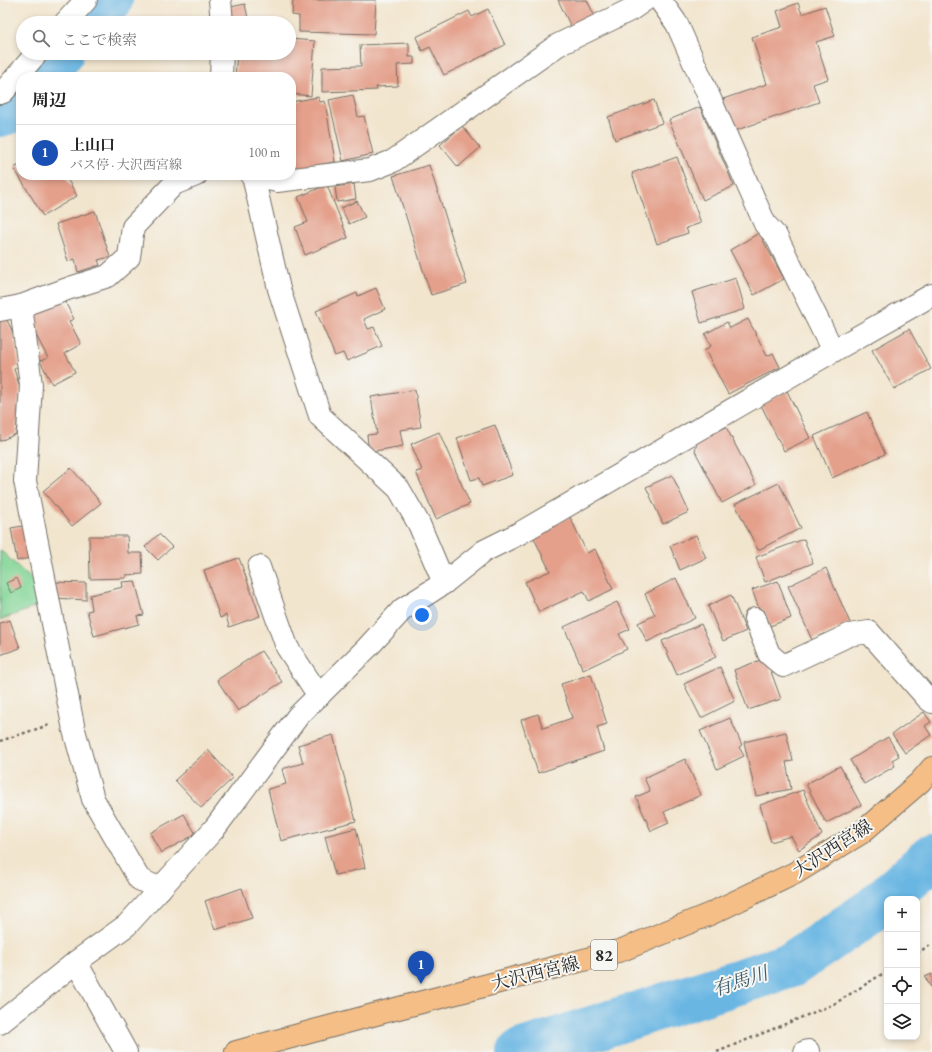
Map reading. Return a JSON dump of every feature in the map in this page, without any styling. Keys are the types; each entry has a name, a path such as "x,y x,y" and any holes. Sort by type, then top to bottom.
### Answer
{"main road":[{"name":"大沢西宮線","path":"236,1052 622,950 696,920 795,873 861,833 920,782 932,768"}],"street":[{"path":"71,16 86,0"},
{"path":"220,0 221,16"},
{"path":"296,179 370,170 393,161 558,45 632,9 645,0"},
{"path":"660,0 677,24 765,224 776,236 832,351"},
{"path":"20,72 31,60"},
{"path":"221,72 222,60"},
{"path":"0,93 3,92 16,77"},
{"path":"160,889 139,879 93,799 74,730 25,482 31,385 10,308 108,276 129,257 133,227 174,184 184,180"},
{"path":"253,180 279,289 320,416 399,489 419,524 444,583"},
{"path":"272,180 285,180"},
{"path":"0,1023 76,962 127,925 215,828 298,716 367,648 403,609 444,583 484,551 520,533 832,351 932,295"},
{"path":"259,567 287,647 319,696"},
{"path":"755,619 769,654 784,666 849,635 869,632 932,702"},
{"path":"76,962 126,1052"},
{"path":"805,1052 808,1052"}],"path":[{"path":"0,741 72,718"},
{"path":"920,951 932,944"},
{"path":"717,1052 834,1004 884,973"}],"green space":[{"path":"0,550 37,584 41,605 0,620"}],"building":[{"path":"293,0 376,0 374,34 299,32 299,16 292,15"},
{"path":"558,0 587,0 594,15 571,27"},
{"path":"798,3 802,14 825,6 835,36 816,42 828,79 813,84 819,102 734,131 723,99 767,84 752,37 782,27 777,11"},
{"path":"245,4 248,16 228,16 226,8"},
{"path":"488,9 505,45 444,75 430,47 422,51 416,37 469,11 472,17"},
{"path":"296,40 315,41 311,96 296,94 296,72 235,72 236,60 296,60"},
{"path":"409,43 409,57 414,57 414,64 397,65 398,86 376,87 377,90 322,92 322,67 361,66 360,45"},
{"path":"353,95 358,117 364,116 373,154 343,161 329,100"},
{"path":"318,97 320,102 325,101 335,162 296,169 296,101"},
{"path":"654,100 662,123 615,140 608,117"},
{"path":"700,107 734,186 703,200 669,120"},
{"path":"462,126 480,148 458,167 440,145"},
{"path":"677,157 701,223 686,228 688,233 657,244 632,173"},
{"path":"429,165 467,284 431,295 393,176"},
{"path":"21,180 68,180 77,196 43,216"},
{"path":"354,184 356,199 337,202 335,187"},
{"path":"327,185 348,238 305,255 295,227 308,222 298,197"},
{"path":"357,201 365,217 349,224 341,208"},
{"path":"95,211 110,257 98,260 100,265 78,272 75,259 68,261 56,224"},
{"path":"759,233 784,279 754,295 730,250"},
{"path":"736,278 745,309 701,323 692,292"},
{"path":"376,288 385,309 364,319 368,329 374,327 382,346 347,361 343,353 335,356 316,311 357,293 358,296"},
{"path":"64,300 74,319 69,321 81,344 65,353 75,372 52,384 40,361 48,358 25,314"},
{"path":"6,318 14,335 19,366 14,369 20,388 16,434 0,441 0,320"},
{"path":"748,319 767,356 773,353 780,367 728,394 705,350 711,346 705,334 727,322 730,328"},
{"path":"909,329 931,369 894,389 872,350"},
{"path":"415,390 421,427 400,430 403,446 369,452 367,435 377,434 371,397"},
{"path":"787,391 810,438 784,451 761,405"},
{"path":"867,412 885,454 832,478 814,436"},
{"path":"495,425 513,475 482,486 479,478 471,480 457,438"},
{"path":"726,427 756,485 722,503 695,451 697,442"},
{"path":"439,432 470,504 436,519 416,472 422,470 411,444"},
{"path":"71,468 101,503 72,526 43,491"},
{"path":"672,475 689,512 663,524 646,487"},
{"path":"779,483 801,528 758,550 735,504"},
{"path":"570,517 587,553 595,549 613,589 589,601 584,591 539,612 525,582 550,571 532,534"},
{"path":"23,526 29,558 17,561 11,528"},
{"path":"159,534 172,547 158,560 145,547"},
{"path":"696,535 706,558 680,570 670,546"},
{"path":"89,536 127,536 128,553 142,553 143,574 126,575 126,578 90,579"},
{"path":"804,539 813,563 765,582 756,557"},
{"path":"239,558 260,616 229,627 226,615 220,618 204,570"},
{"path":"826,568 850,623 812,640 788,586"},
{"path":"17,578 21,588 11,593 6,583"},
{"path":"676,578 695,618 647,642 638,623 655,615 645,594"},
{"path":"135,581 144,615 137,616 139,624 94,636 87,611 92,610 90,595 123,587 122,582"},
{"path":"778,581 791,618 770,626 764,610 760,611 752,590"},
{"path":"55,582 86,583 86,600 54,598"},
{"path":"731,595 746,631 723,641 708,606"},
{"path":"617,602 630,629 619,634 627,649 583,670 564,627"},
{"path":"10,620 20,648 0,655 0,623"},
{"path":"701,624 716,657 677,675 662,641"},
{"path":"261,651 282,682 238,711 217,680"},
{"path":"766,658 781,699 748,710 734,670"},
{"path":"720,667 735,701 701,718 684,684"},
{"path":"591,674 607,724 597,727 604,751 538,773 521,720 538,714 543,728 572,718 561,684"},
{"path":"924,712 931,722 925,726 931,735 905,753 892,734"},
{"path":"730,718 742,745 739,747 744,756 717,769 700,731"},
{"path":"786,732 793,761 786,762 791,789 756,796 744,742"},
{"path":"333,735 356,821 281,841 268,789 286,784 282,769 303,763 298,745"},
{"path":"888,737 899,756 892,760 895,766 864,784 850,760"},
{"path":"208,750 233,778 201,808 175,780"},
{"path":"685,759 701,795 664,812 669,823 651,831 636,797 650,791 644,778"},
{"path":"840,766 861,805 826,823 806,784"},
{"path":"803,790 822,835 799,850 791,836 771,842 760,805"},
{"path":"184,814 196,834 161,853 150,833"},
{"path":"356,828 365,868 335,875 325,836"},
{"path":"242,888 252,918 215,930 205,901"},
{"path":"932,974 932,989 925,977"}],"waterway":[{"path":"95,16 110,0"},
{"path":"44,72 55,60"},
{"path":"0,114 10,111 16,104"},
{"name":"有馬川","path":"520,1052 791,965 874,909 932,857"}],"place":[{"name":"上山口","path":"421,984"}]}
